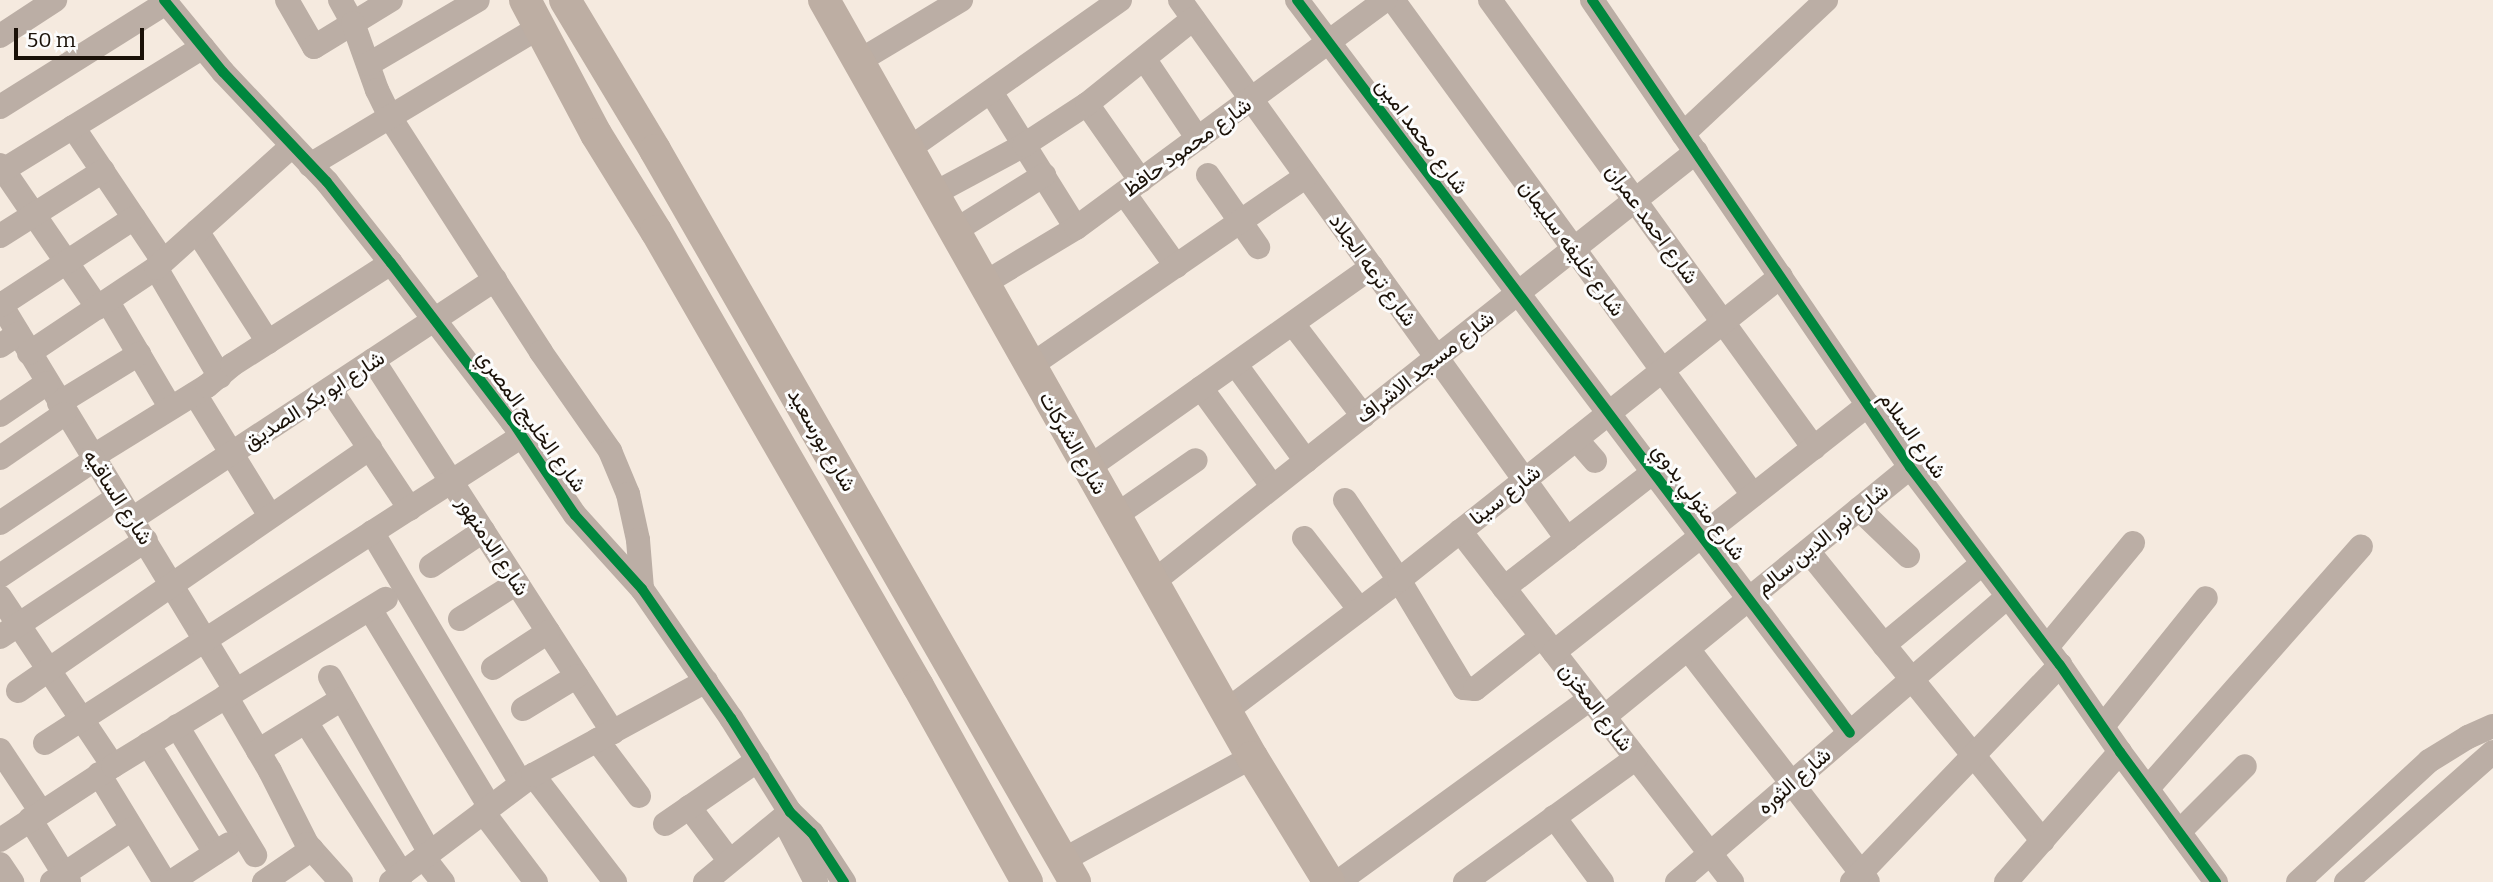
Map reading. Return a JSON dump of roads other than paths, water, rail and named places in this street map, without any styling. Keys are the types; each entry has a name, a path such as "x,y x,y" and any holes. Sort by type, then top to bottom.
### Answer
{"main road":[{"name":"شارع بورسعيد","path":"565,0 655,150 1069,871"},
{"name":"شارع الشركات","path":"824,0 1252,757 1329,882"},
{"name":"شارع بورسعيد","path":"532,13 596,134 911,674 1027,882"},
{"path":"596,134 613,126 627,103"},
{"path":"624,180 639,158 655,150"}],"street":[{"path":"287,0 314,47 391,0"},
{"name":"شارع الخليج المصري","path":"340,0 353,23 391,119 610,451 628,494 638,540 642,589"},
{"path":"369,64 478,0"},
{"path":"859,61 961,0"},
{"path":"910,148 1120,0"},
{"name":"شارع محمد امين","path":"1297,0 1517,294"},
{"name":"شارع محمود حافظ","path":"983,285 1076,228 1252,101 1327,41 1385,0"},
{"name":"شارع خليفه سليمان","path":"1393,0 1753,495"},
{"name":"شارع احمد عمران","path":"1490,0 1814,448"},
{"name":"شارع السلام","path":"1592,0 1910,467 2054,656 2120,752 2216,882"},
{"name":"شارع مسجد الاشراف","path":"1153,582 1635,201 1826,0"},
{"path":"0,107 165,1"},
{"name":"شارع الخليج المصري","path":"165,1 310,165 391,262 522,436 575,515 642,589 706,681 790,812 812,833 844,882"},
{"path":"0,36 43,3"},
{"path":"935,193 1024,145 1087,104 1145,60 1186,9"},
{"name":"شارع ترعه الجلاد","path":"1186,9 1567,539"},
{"path":"310,165 391,119 532,13"},
{"path":"170,407 139,354 103,305 65,263 1,169 203,47"},
{"path":"1145,60 1198,139"},
{"path":"991,92 1076,228"},
{"path":"1087,104 1176,266"},
{"path":"73,127 134,218 220,377"},
{"path":"16,344 103,305 160,264 292,146"},
{"path":"0,236 103,171"},
{"path":"956,230 1044,175"},
{"path":"1208,175 1258,247"},
{"path":"1030,366 1305,177"},
{"path":"1,304 134,218"},
{"path":"197,231 268,342"},
{"path":"0,523 93,458 220,377 232,365 391,262"},
{"path":"1088,468 1372,267"},
{"name":"شارع سينا","path":"1226,711 1399,580 1781,276"},
{"name":"شارع ابو بكر الصديق","path":"132,519 495,280"},
{"name":"شارع متولي بدوي","path":"1517,294 1850,733"},
{"name":"شارع الساقيه","path":"1,304 16,344 57,400 206,640 258,751 312,849 341,882"},
{"path":"1293,324 1363,416"},
{"path":"0,415 57,400 139,354"},
{"name":"شارع الدمنهور","path":"373,360 577,676 605,736 639,796"},
{"path":"1236,365 1306,461"},
{"path":"1201,388 1273,487"},
{"path":"330,389 410,509"},
{"path":"195,394 270,516"},
{"path":"0,457 57,400"},
{"path":"1345,499 1399,580 1458,681 1469,690 1475,689 1548,644 1701,537 1868,405"},
{"path":"45,743 522,436"},
{"path":"1576,439 1595,461"},
{"path":"18,691 172,582 370,449"},
{"path":"1115,516 1196,460"},
{"name":"شارع نور الدين سالم","path":"1338,882 1688,649 1910,467"},
{"path":"1504,589 1653,473"},
{"path":"0,576 118,497"},
{"path":"1859,509 1908,556"},
{"path":"431,566 483,531"},
{"name":"شارع المخزن","path":"1460,531 1732,882"},
{"path":"372,532 527,779 615,882"},
{"path":"1304,538 1360,610"},
{"path":"9,631 146,540"},
{"path":"1688,649 1791,783 1860,879 1974,755 2054,656 2133,543"},
{"path":"2148,788 2361,546"},
{"path":"1808,551 2043,841"},
{"path":"1884,645 1982,564"},
{"path":"460,619 517,583"},
{"path":"0,597 9,631 49,669 82,720 132,828 165,882"},
{"name":"شارع الثوره","path":"1677,882 2007,597"},
{"path":"2103,726 2206,598"},
{"path":"0,840 106,770 378,604 486,810 536,882"},
{"path":"493,667 548,632"},
{"path":"523,709 577,676"},
{"path":"306,722 397,878 527,779 706,681"},
{"path":"258,751 306,722 336,688 443,882"},
{"path":"171,882 215,853 249,844 177,726"},
{"path":"2298,882 2429,761 2458,742 2493,726"},
{"path":"148,744 215,853"},
{"path":"0,750 36,816 61,879 132,828"},
{"path":"2006,882 2120,752"},
{"path":"2346,882 2493,752"},
{"path":"1069,871 1252,757"},
{"path":"1465,882 1636,758"},
{"path":"665,824 758,760"},
{"path":"2179,832 2245,766"},
{"path":"689,807 729,860"},
{"path":"705,882 790,812"},
{"name":"شارع الخليج المصري","path":"790,812 789,830 816,882"},
{"path":"1554,817 1598,881"},
{"path":"264,882 312,849"}]}
